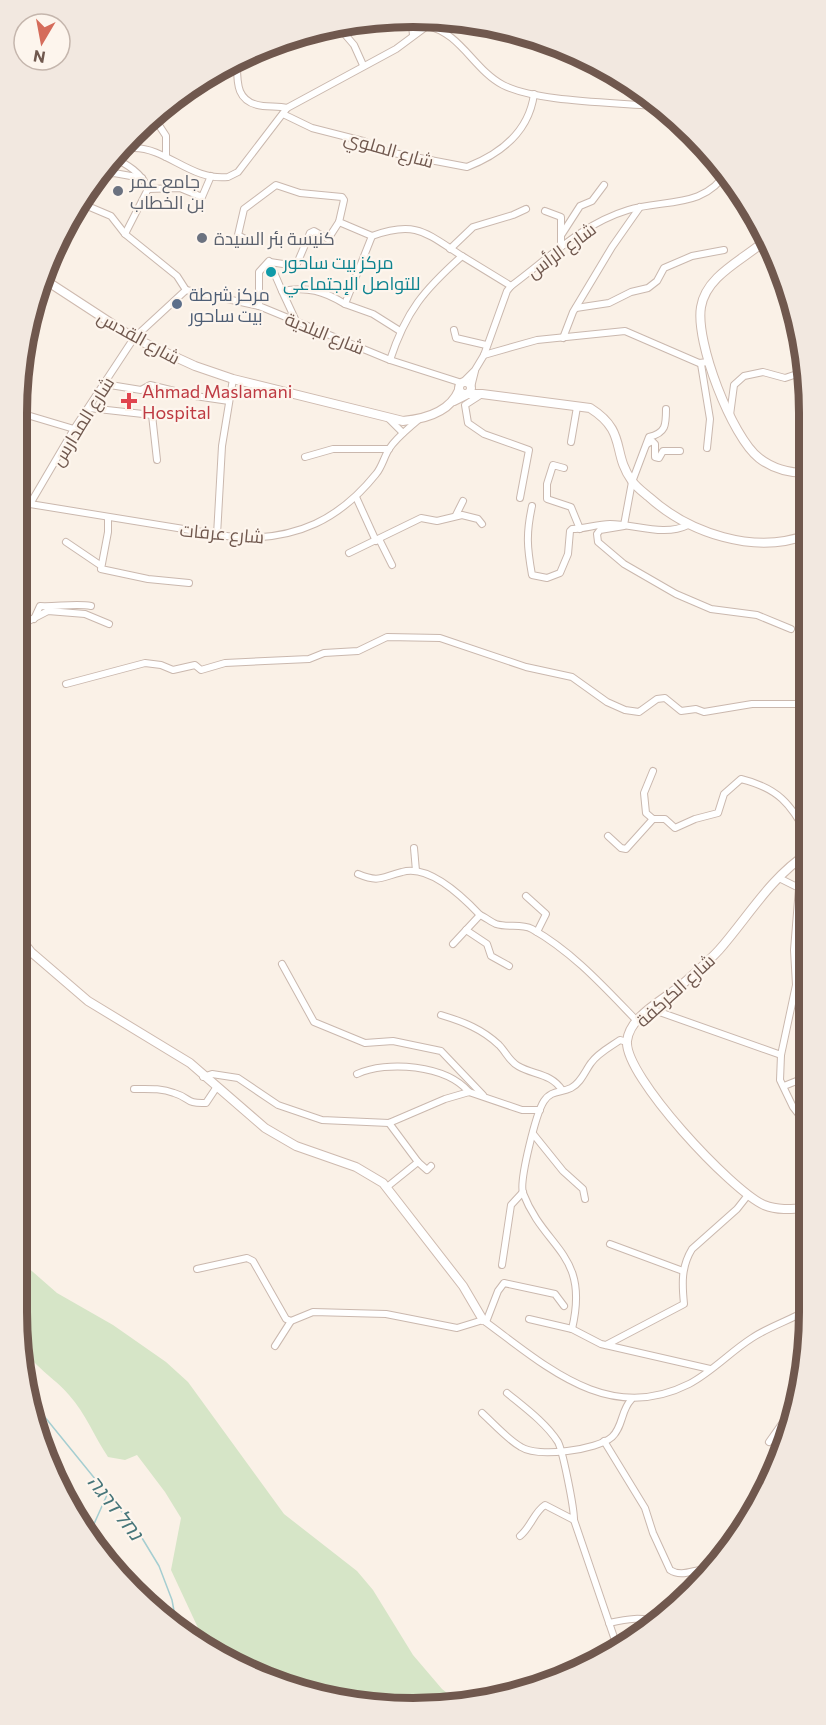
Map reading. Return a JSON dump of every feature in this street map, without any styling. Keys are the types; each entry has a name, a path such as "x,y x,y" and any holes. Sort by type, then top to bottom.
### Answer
{"street":[{"path":"412,27 413,34"},
{"path":"131,150 135,148 166,157 179,166 201,174 228,177 238,172 285,111 363,65 396,49 424,27"},
{"path":"434,28 439,29 490,77 511,88 534,94 646,105"},
{"path":"344,33 354,45 363,65"},
{"path":"236,70 238,92 243,98 255,105 285,111"},
{"name":"شارع الملوي","path":"285,111 312,128 363,141 388,152 467,167 479,162 515,138 530,114 534,94"},
{"path":"158,123 166,136 166,157"},
{"path":"121,161 142,178 148,189"},
{"path":"111,174 142,178"},
{"path":"148,189 180,188 202,197 211,176"},
{"name":"شارع الرأس","path":"466,387 484,355 511,286 587,228 640,207 689,201 714,188 720,180"},
{"path":"247,240 238,235 244,209 276,184 300,193 342,197 339,222 328,238 314,231 310,233 296,266 269,261"},
{"path":"562,234 580,207 592,201 604,185"},
{"path":"125,234 148,189"},
{"path":"88,206 111,216 125,234 177,276 186,290"},
{"path":"563,338 564,331 576,308 612,247 640,207"},
{"path":"450,249 473,227 526,209"},
{"path":"545,211 559,214 561,246"},
{"path":"339,222 372,236 393,228 411,229 432,235 450,249 511,286"},
{"path":"345,304 372,236"},
{"path":"708,448 710,419 701,307 707,291 715,280 760,244"},
{"path":"576,308 609,303 631,292 648,288 657,281 664,268 692,256 724,250"},
{"path":"390,360 400,331 419,298 462,256"},
{"path":"269,261 296,321"},
{"path":"259,306 259,272 269,261"},
{"name":"شارع القدس","path":"49,283 134,338 178,359 233,379 387,418 418,420 431,417 466,387"},
{"path":"282,291 297,288 324,292 345,304 372,314 400,331"},
{"name":"شارع البلدية","path":"186,290 259,306 390,360 466,387"},
{"name":"شارع المدارس","path":"27,501 134,338 186,290"},
{"path":"454,330 456,338 486,345"},
{"path":"484,355 537,340 629,331 705,363 742,439 758,458 778,470 799,472"},
{"path":"730,415 734,385 744,376 763,372 792,377 797,375"},
{"path":"217,535 220,467 233,379"},
{"path":"104,384 141,390 150,384 195,396 229,401"},
{"path":"466,387 482,394 499,395"},
{"path":"466,387 499,395 590,408 605,418 617,435 624,466 632,482 688,525 741,541 782,541 799,537"},
{"path":"482,394 465,405 468,423 484,434 529,450 520,498"},
{"path":"571,442 577,407"},
{"path":"89,408 152,415 157,460"},
{"path":"624,525 632,482 649,437 661,434 665,428 666,409"},
{"path":"27,415 74,429"},
{"path":"387,418 403,433"},
{"name":"شارع عرفات","path":"27,508 217,535 268,539 293,533 318,523 356,497 378,472 389,449 418,420"},
{"path":"647,444 651,441 655,444 655,457 658,458 663,451 680,451"},
{"path":"305,457 339,449 389,449"},
{"path":"564,468 553,465 547,484 547,499 571,507 580,529"},
{"path":"356,497 392,565"},
{"path":"456,515 463,501"},
{"path":"532,506 526,545 532,575 539,578 560,573 568,554 570,531 608,524 660,529 681,528 688,525"},
{"path":"349,553 415,520 437,521 456,515 471,516 482,524"},
{"path":"100,565 108,532 108,519"},
{"path":"624,525 600,530 597,534 598,542 649,580 711,609 757,615 791,628"},
{"path":"66,543 106,571 148,579 189,583"},
{"path":"34,619 40,606 75,607 81,604 91,606"},
{"path":"27,622 48,611 85,614 109,624"},
{"path":"66,684 145,663 173,670 195,665 201,669 225,663 309,659 324,653 358,651 387,637 440,638 526,667 572,677 598,696 625,710 639,712 657,699 665,698 681,711 696,709 704,712 752,704 799,704"},
{"path":"653,771 645,794 646,813 653,819 665,819 675,828 695,819 718,813 724,794 737,781 744,780 771,791 792,807 799,820"},
{"path":"608,836 621,848 626,849 653,819"},
{"path":"414,848 416,871"},
{"name":"شارع الكركفة","path":"799,861 761,896 719,950 678,989 637,1021 627,1042 630,1059 666,1114 731,1183 748,1195 777,1208 799,1208"},
{"path":"358,874 381,881 403,871 416,871 446,884 480,915 497,924 513,924 537,932 592,976 637,1021"},
{"path":"779,878 799,888 794,950 796,985 781,1055 780,1080 799,1115"},
{"path":"526,896 546,914 537,932"},
{"path":"453,944 480,915"},
{"path":"466,930 487,944 491,956 509,966"},
{"path":"27,947 88,1001 166,1047 190,1064 202,1077 265,1128 296,1146 356,1167 387,1187 463,1286 484,1321 574,1383 616,1398 631,1400 679,1388 710,1369 752,1338 799,1315"},
{"path":"282,964 314,1022 365,1043 403,1042 441,1051 484,1095"},
{"path":"651,1009 781,1055"},
{"path":"441,1015 469,1024 486,1033 511,1061 537,1071 558,1083 562,1090"},
{"path":"572,1329 577,1304 570,1265 523,1192 523,1176 534,1135 535,1121 545,1099 562,1090 572,1088 598,1055 620,1040 627,1042"},
{"path":"357,1074 381,1065 422,1068 458,1082 469,1092 484,1095 515,1108 540,1110"},
{"path":"202,1077 212,1074 238,1078 278,1105 313,1118 389,1123 469,1092"},
{"path":"784,1086 799,1080"},
{"path":"134,1089 157,1089 177,1094 190,1104 206,1102 216,1088"},
{"path":"389,1123 418,1162 427,1170 431,1166"},
{"path":"534,1135 551,1158 583,1189 585,1199"},
{"path":"387,1187 418,1162"},
{"path":"502,1265 511,1204 523,1192"},
{"path":"606,1345 684,1304 683,1271 692,1250 737,1209 748,1195"},
{"path":"610,1244 683,1271"},
{"path":"197,1269 246,1258 253,1261 286,1319 291,1321"},
{"path":"484,1321 504,1283 555,1294 564,1306"},
{"path":"275,1346 291,1321 313,1312 386,1314 457,1328 484,1321"},
{"path":"529,1319 572,1329 594,1342 710,1369"},
{"path":"507,1393 550,1434 561,1451 574,1504 574,1520 615,1640"},
{"path":"616,1398 621,1403 624,1413"},
{"path":"482,1413 520,1447 528,1450 561,1451 587,1448 614,1435 631,1400"},
{"path":"769,1442 783,1422"},
{"path":"604,1441 645,1508 653,1533 670,1570 687,1574 702,1568"},
{"path":"520,1536 530,1528 539,1509 545,1505 574,1520"},
{"path":"609,1623 633,1618 648,1618"}],"green space":[{"path":"27,1267 57,1293 113,1325 166,1362 188,1382 284,1514 357,1571 373,1590 413,1655 451,1696 388,1697 338,1691 313,1685 265,1669 200,1634 171,1570 181,1518 137,1455 125,1460 108,1457 75,1402 30,1356"},
{"path":"130,1575 146,1585 151,1595"}],"waterway":[{"name":"נחל דרגה","path":"40,1411 139,1533 159,1566 172,1600 175,1615"},
{"path":"93,1527 107,1495"}],"place":[{"name":"جامع عمر بن الخطاب","path":"118,191"},
{"name":"كنيسة بئر السيدة","path":"202,238"},
{"name":"مركز بيت ساحور للتواصل الإجتماعي","path":"271,272"},
{"name":"مركز شرطة بيت ساحور","path":"177,304"},
{"name":"Ahmad Maslamani Hospital","path":"129,401"}]}
